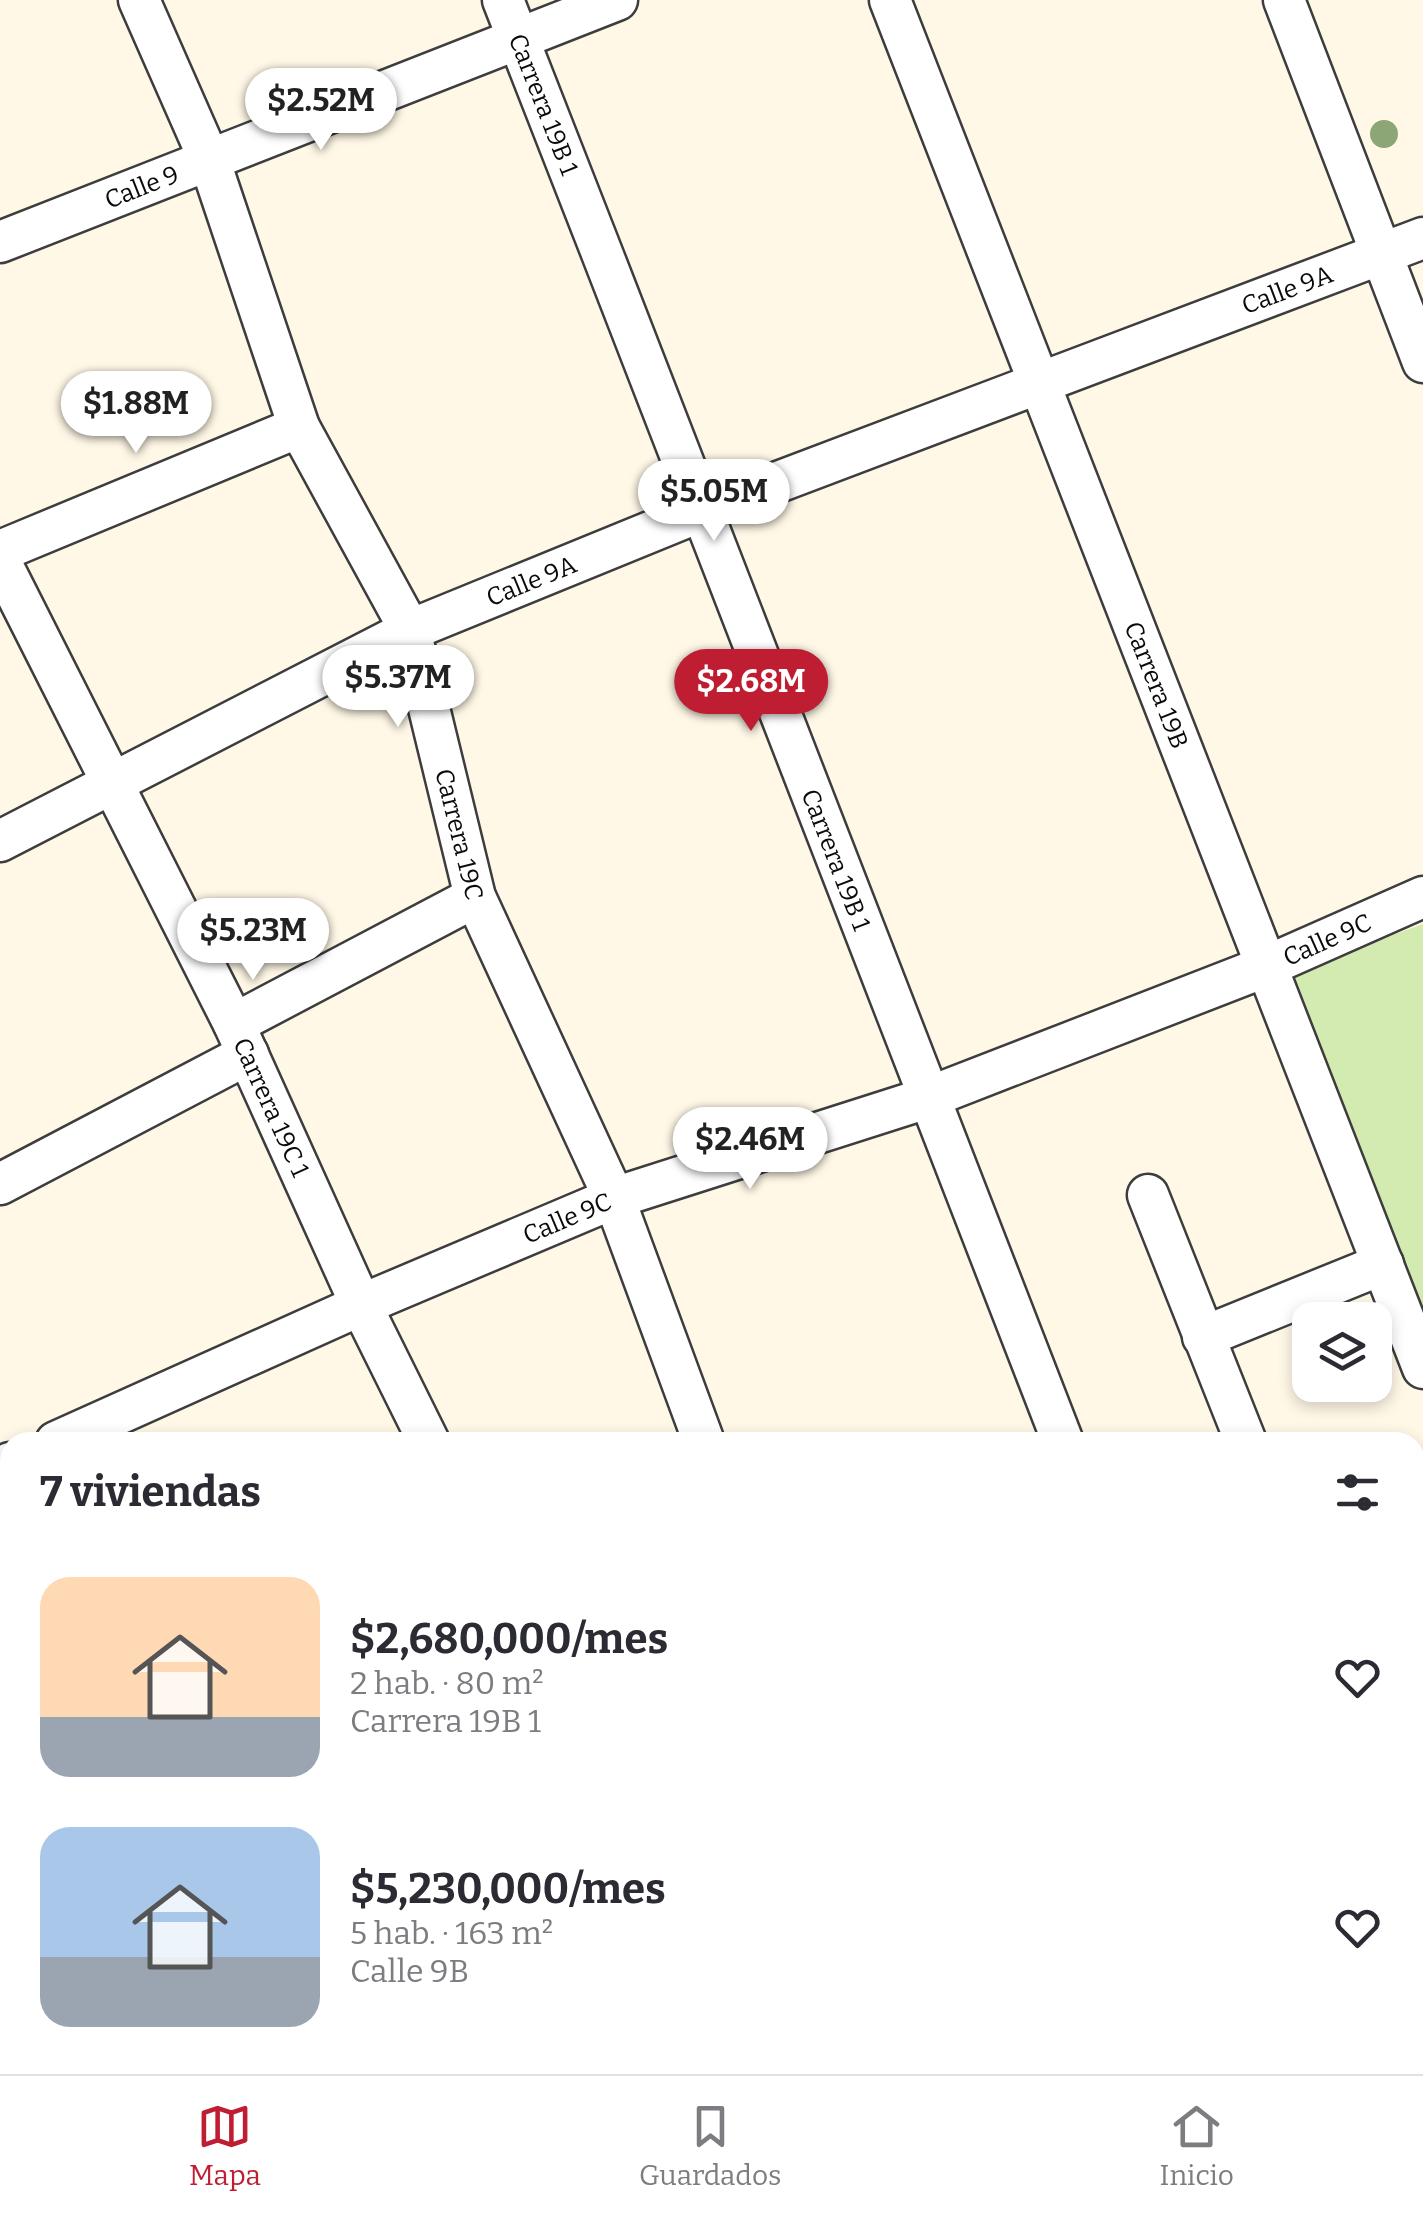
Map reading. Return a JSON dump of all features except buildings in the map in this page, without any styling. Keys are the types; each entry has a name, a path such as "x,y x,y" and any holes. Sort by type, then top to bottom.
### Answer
{"street":[{"name":"Carrera 19C","path":"139,0 210,158 298,426 410,630 476,896 614,1198 700,1432"},
{"name":"Carrera 19B 1","path":"502,0 704,510 927,1098 1059,1432"},
{"name":"Calle 9","path":"0,242 617,0"},
{"name":"Carrera 19B","path":"890,0 1423,1368"},
{"path":"1284,0 1423,362"},
{"name":"Calle 9A","path":"0,841 410,630 704,510 1423,238"},
{"path":"0,551 298,426"},
{"name":"Carrera 19C 1","path":"0,561 241,1039 361,1305 424,1432"},
{"path":"0,1184 476,896"},
{"name":"Calle 9C","path":"78,1432 361,1305 614,1198 927,1098 1267,966 1423,896"},
{"path":"1148,1195 1242,1432"},
{"path":"1204,1336 1383,1264"}],"green space":[{"path":"1423,924 1423,1307 1291,972"}]}
